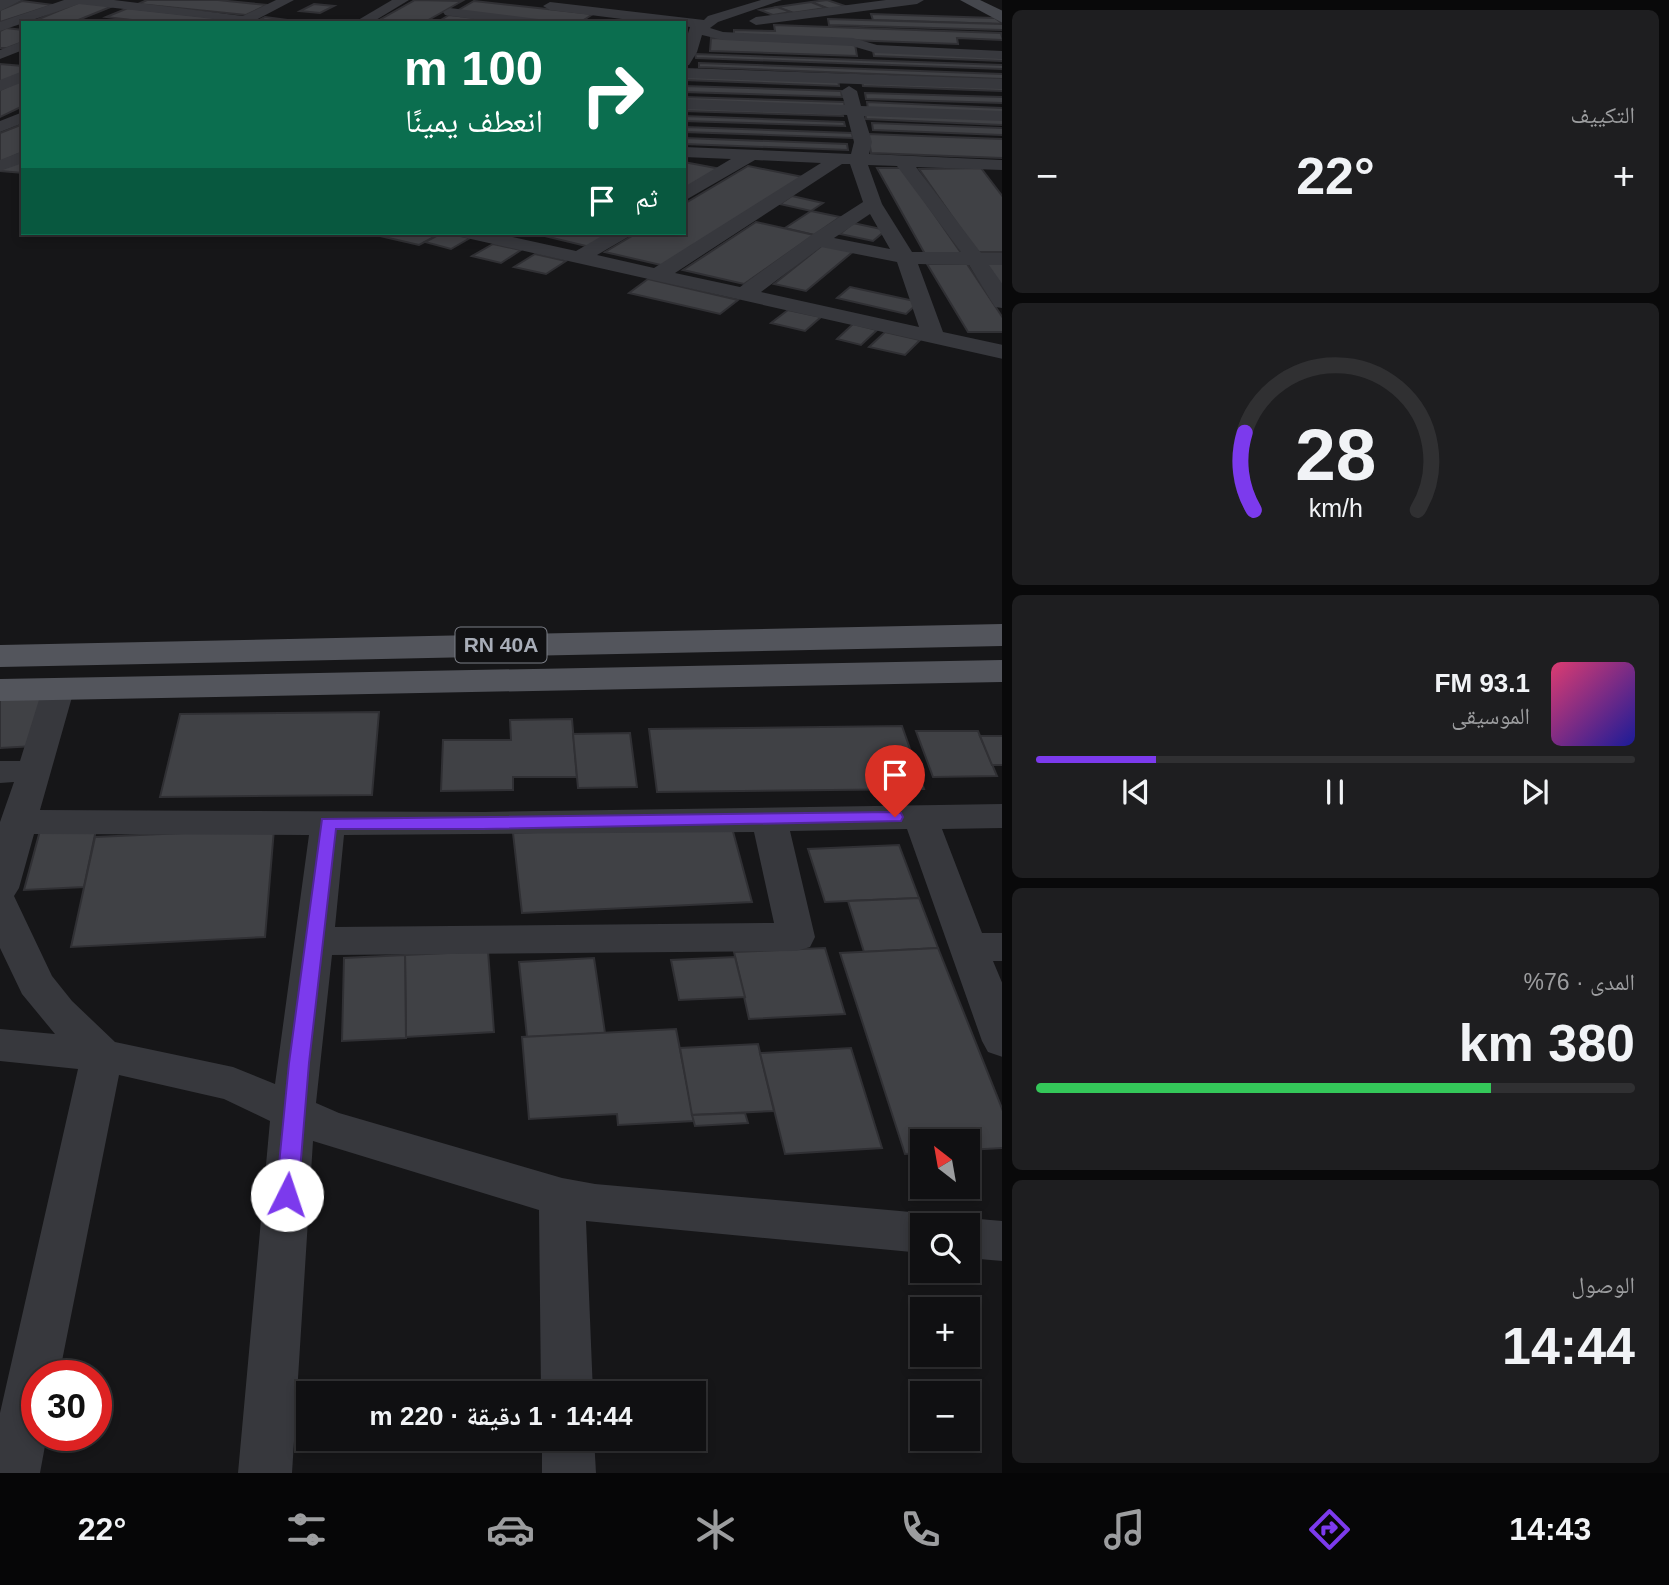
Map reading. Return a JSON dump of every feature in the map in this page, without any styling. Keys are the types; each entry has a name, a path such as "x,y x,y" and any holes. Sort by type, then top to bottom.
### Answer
{"main road":[{"path":"968,0 1002,18"},
{"path":"991,0 1002,6"},
{"name":"RN 40A","path":"0,656 1002,635"},
{"name":"RN 40A","path":"0,690 1002,671"}],"street":[{"path":"0,6 14,0"},
{"path":"1,26 79,0 127,2 242,21 282,2"},
{"path":"364,21 402,0"},
{"path":"471,0 445,15 515,21"},
{"path":"753,15 775,0"},
{"path":"696,28 817,0"},
{"path":"753,15 917,0"},
{"path":"245,1 282,2"},
{"path":"98,14 127,2"},
{"path":"549,3 662,21"},
{"path":"633,15 651,5"},
{"path":"753,15 852,27"},
{"path":"1,26 21,29"},
{"path":"696,28 723,36 853,42 876,48 1002,55"},
{"path":"690,60 696,28"},
{"path":"853,58 1002,64"},
{"path":"690,60 1002,73"},
{"path":"690,60 856,120 903,162 975,260 1002,302"},
{"path":"0,86 21,77"},
{"path":"686,84 856,120 1002,84"},
{"path":"686,95 856,120 1002,95"},
{"path":"686,104 856,120 1002,116"},
{"path":"686,136 1002,106"},
{"path":"686,114 1002,126"},
{"path":"0,127 21,118"},
{"path":"656,276 836,160 856,120"},
{"path":"856,120 873,204 906,258 933,335"},
{"path":"686,152 836,160"},
{"path":"686,194 751,155"},
{"path":"4,176 21,158"},
{"path":"903,162 983,165 999,173"},
{"path":"744,294 817,240 873,204"},
{"path":"492,235 514,237 578,258 656,276 1002,352"},
{"path":"578,258 618,235"},
{"path":"817,240 906,258 1002,259"},
{"path":"0,888 58,690"},
{"path":"0,772 35,771"},
{"path":"18,822 328,823 1002,816"},
{"path":"920,817 985,947 1002,1041"},
{"path":"312,942 796,937 769,819"},
{"path":"265,1473 293,1112 328,823"},
{"path":"0,905 36,984 58,1012 102,1055"},
{"path":"0,1045 102,1055 233,1084 328,1128 562,1197 596,1203 910,1232"},
{"path":"13,1473 102,1055"},
{"path":"562,1197 567,1381"},
{"path":"980,1239 1002,1241"},
{"path":"568,1451 569,1473"}],"building":[{"path":"147,0 218,0 267,5 246,15 138,4"},
{"path":"415,0 462,1 427,21 378,21"},
{"path":"827,0 848,7 832,10 811,2"},
{"path":"22,1 53,5 0,22 0,10"},
{"path":"474,1 593,14 582,21 535,21 455,12"},
{"path":"80,2 113,6 76,21 34,21"},
{"path":"811,2 826,8 792,13 777,7"},
{"path":"314,4 334,6 320,13 300,11"},
{"path":"777,7 791,12 773,15 760,10"},
{"path":"128,8 237,20 140,21 106,17"},
{"path":"871,14 995,18 1002,24 873,20"},
{"path":"449,15 503,21 439,21"},
{"path":"265,17 295,21 257,21"},
{"path":"828,19 1002,24 1002,30 829,25"},
{"path":"774,25 1001,33 1002,40 957,38 958,44 734,36 734,30 775,31"},
{"path":"6,28 21,30 21,43 0,48 0,31"},
{"path":"711,38 855,44 857,56 710,51"},
{"path":"873,51 1002,57 1002,61 874,56"},
{"path":"695,54 1002,65 1002,69 696,58"},
{"path":"699,63 1002,74 1002,79 699,67"},
{"path":"0,64 21,66 21,74 0,83"},
{"path":"686,75 838,80 839,86 686,80"},
{"path":"21,80 21,107 0,117 0,90"},
{"path":"862,81 1002,85 1002,91 863,86"},
{"path":"686,86 841,91 842,97 686,92"},
{"path":"865,93 1002,97 1002,103 866,99"},
{"path":"686,97 844,102 845,107 686,102"},
{"path":"867,102 1002,108 1002,114 868,109"},
{"path":"686,107 842,112 843,116 686,111"},
{"path":"865,113 1002,118 1002,125 866,119"},
{"path":"686,116 844,122 845,126 686,121"},
{"path":"872,123 1002,128 1002,135 873,130"},
{"path":"21,125 21,153 0,162 0,133"},
{"path":"686,127 852,133 853,138 686,132"},
{"path":"868,134 1002,139 1002,158 871,153"},
{"path":"686,138 847,144 848,150 686,144"},
{"path":"13,162 21,163 21,173 0,171 0,168"},
{"path":"686,162 721,169 686,190"},
{"path":"748,166 803,177 665,266 605,252 634,235 686,235 686,203"},
{"path":"877,168 902,168 961,253 925,254"},
{"path":"981,168 1002,196 1002,252 977,252 919,169"},
{"path":"792,196 823,203 811,211 780,204"},
{"path":"811,211 840,217 814,235 785,228"},
{"path":"756,222 814,235 744,284 683,270"},
{"path":"853,223 886,230 873,241 840,234"},
{"path":"376,235 438,235 419,245"},
{"path":"438,235 470,238 451,249 425,242"},
{"path":"540,235 611,235 590,247"},
{"path":"493,244 521,250 501,263 472,256"},
{"path":"824,244 855,250 806,291 774,284"},
{"path":"535,254 566,261 546,274 514,267"},
{"path":"982,263 1002,263 1002,292"},
{"path":"927,264 967,264 1002,316 1002,332 968,332"},
{"path":"648,279 738,300 720,314 629,293"},
{"path":"850,287 919,302 906,314 837,298"},
{"path":"788,310 821,317 805,331 771,323"},
{"path":"853,324 877,330 861,345 837,339"},
{"path":"885,332 920,340 905,355 869,347"},
{"path":"49,698 35,746 0,748 0,699"},
{"path":"379,712 372,795 160,797 180,714"},
{"path":"572,719 577,777 513,777 513,790 441,791 443,740 511,740 510,720"},
{"path":"902,726 924,789 657,792 649,729"},
{"path":"916,731 978,731 997,776 933,777"},
{"path":"630,733 637,787 578,788 573,734"},
{"path":"980,736 1002,736 1002,765 992,765"},
{"path":"731,824 752,902 522,913 513,833"},
{"path":"97,825 84,887 24,890 41,827"},
{"path":"274,829 265,937 71,947 95,837"},
{"path":"899,845 919,898 825,902 808,849"},
{"path":"919,898 938,948 864,952 848,901"},
{"path":"825,948 845,1014 749,1019 734,952"},
{"path":"938,948 1002,1108 1002,1148 980,1149 980,1129 910,1129 910,1154 905,1154 840,953"},
{"path":"488,951 494,1032 406,1037 405,955"},
{"path":"405,955 406,1038 342,1041 344,958"},
{"path":"735,957 745,997 679,1000 671,960"},
{"path":"594,958 605,1033 527,1037 519,962"},
{"path":"676,1029 694,1121 618,1125 617,1114 529,1119 522,1037"},
{"path":"758,1044 774,1111 692,1115 680,1048"},
{"path":"851,1048 882,1148 785,1154 760,1053"},
{"path":"745,1113 748,1123 695,1126 692,1115"}],"route":[{"path":"287,1195 293,1112 328,823 483,824 895,817"}]}
